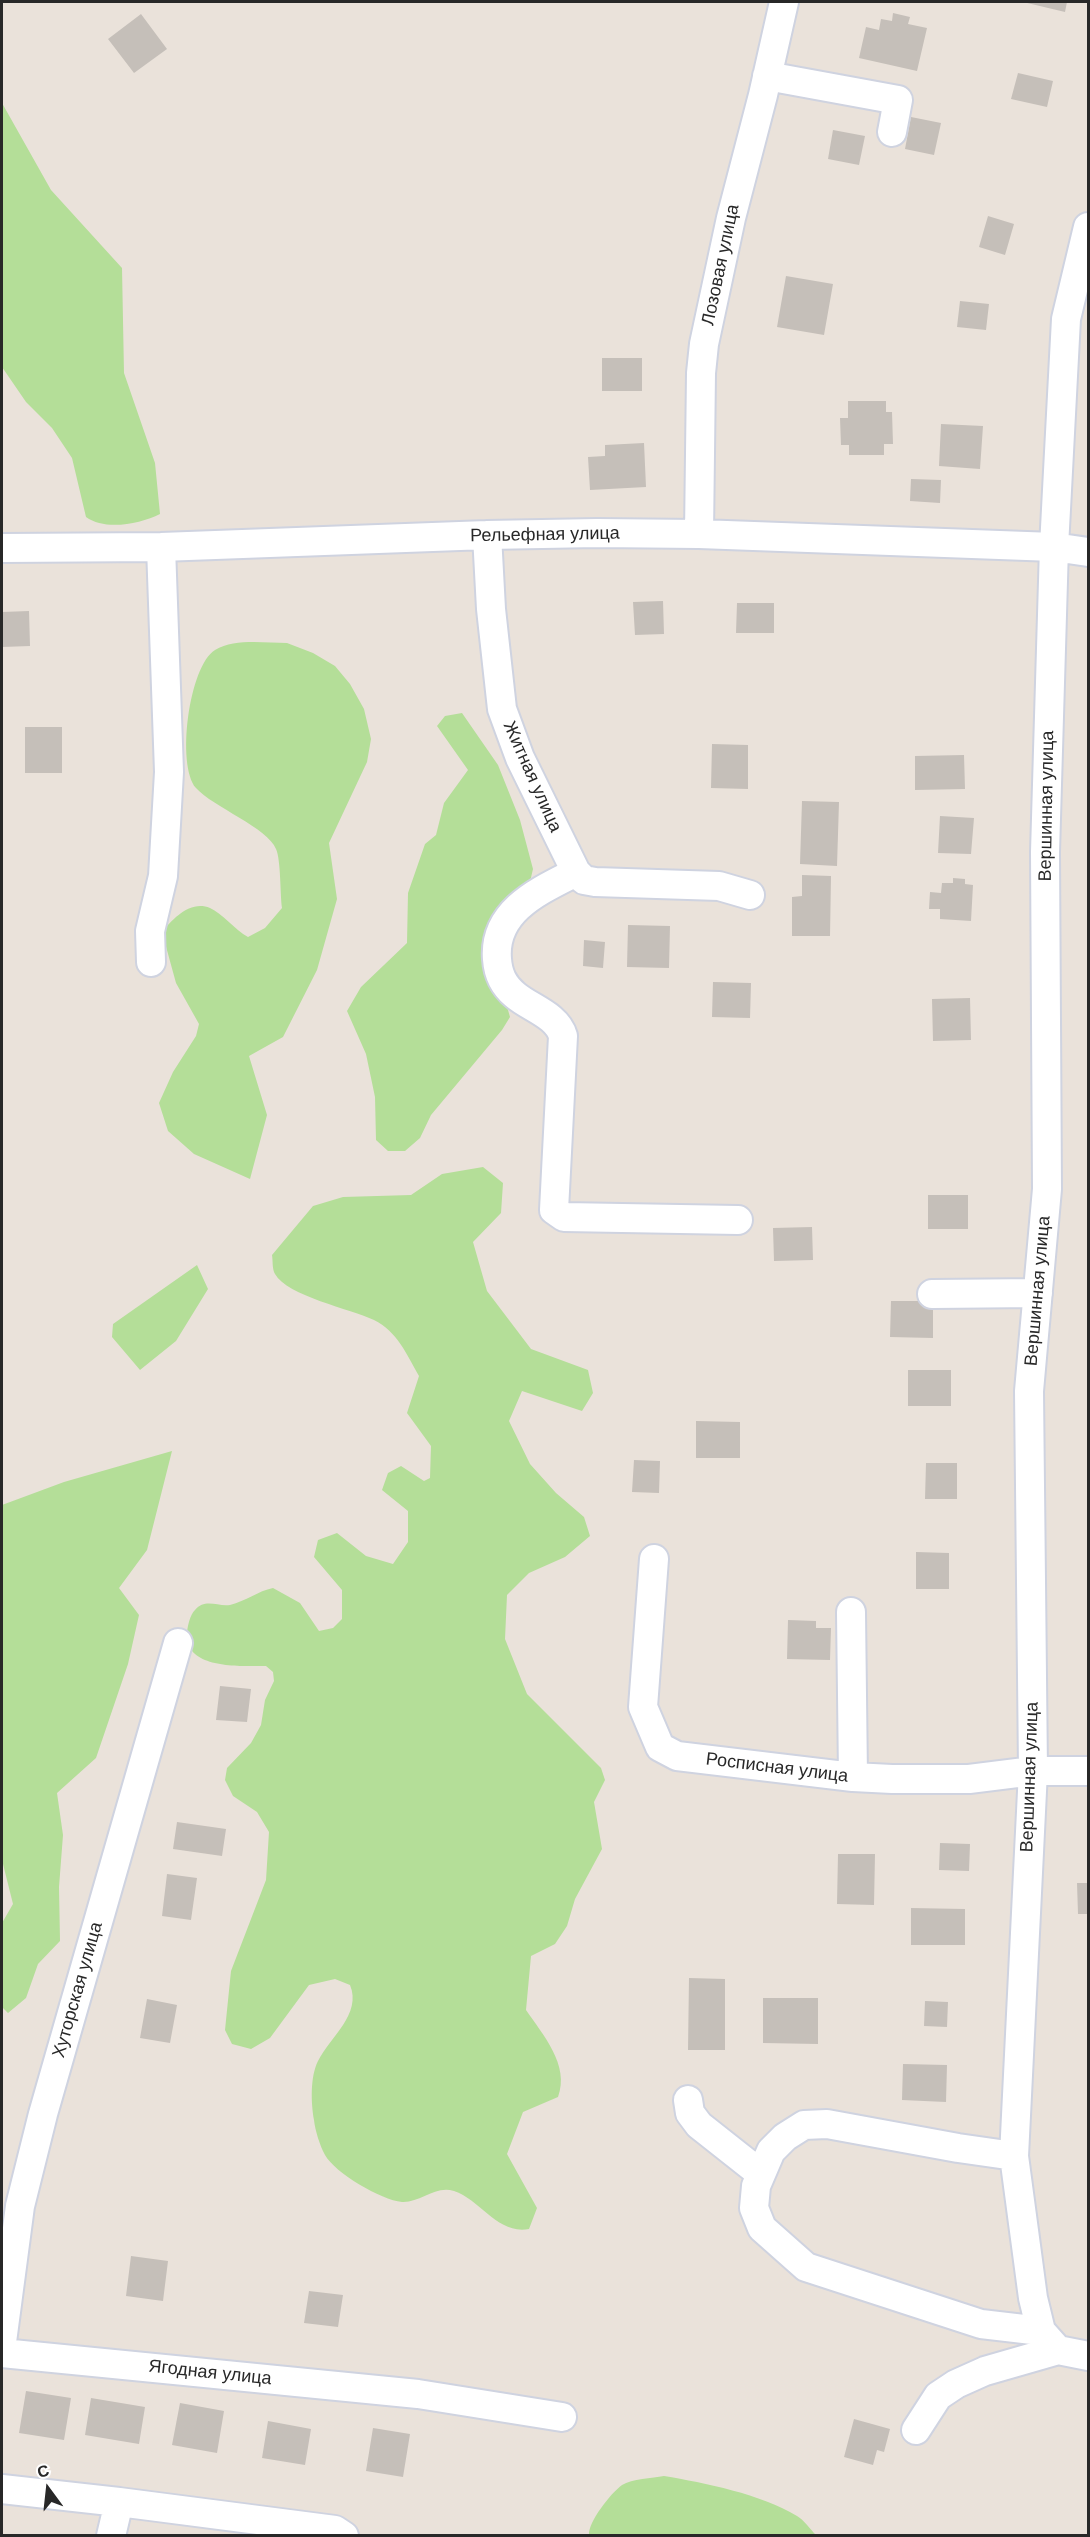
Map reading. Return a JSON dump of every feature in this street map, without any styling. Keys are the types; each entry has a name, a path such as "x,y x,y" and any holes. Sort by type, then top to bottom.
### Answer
{"street":[{"name":"Лозовая улица","path":"699,534 701,373 704,344 731,218 784,2"},
{"path":"767,76 898,100 892,132"},
{"name":"Вершинная улица","path":"1049,2341 1032,2292 1014,2156 1033,1771 1029,1391 1047,1189 1045,852 1054,547 1066,319 1089,227"},
{"name":"Рельефная улица","path":"2,548 161,547 487,535 699,534 1054,547 1089,552"},
{"name":"Житная улица","path":"487,535 491,609 502,710 520,758 576,872"},
{"path":"152,962 150,931 163,876 169,772 161,547"},
{"path":"738,1220 564,1217 554,1210 563,1036 554,1020 526,1004 503,983 497,968 496,952 501,932 509,916 521,903 536,892 576,872 584,880 595,882 719,886 750,895"},
{"path":"932,1294 1038,1293"},
{"name":"Росписная улица","path":"654,1559 643,1707 660,1747 677,1756 854,1777 969,1779 1033,1771 1089,1771"},
{"path":"851,1612 854,1777"},
{"name":"Хуторская улица","path":"2,2342 20,2206 43,2114 178,1643"},
{"path":"688,2100 690,2113 699,2125 761,2174"},
{"path":"1014,2156 827,2124 804,2126 785,2137 771,2151 756,2186 754,2208 762,2228 806,2267 981,2324 1049,2341 1089,2356"},
{"path":"916,2430 926,2411 938,2396 956,2384 1049,2341"},
{"name":"Ягодная улица","path":"2,2353 418,2394 562,2417"},
{"path":"2,2490 119,2502 335,2530 344,2535"},
{"path":"111,2535 119,2502"}],"green space":[{"path":"2,103 51,190 122,268 124,373 155,463 160,514 152,518 112,525 86,517 72,458 52,428 26,402 2,367"},
{"path":"241,643 287,643 313,653 335,666 350,684 364,709 371,739 367,762 329,843 337,899 317,970 283,1037 249,1056 267,1115 250,1179 194,1154 168,1131 159,1103 173,1072 196,1036 199,1024 176,983 162,932 183,912 203,906 215,910 248,937 265,928 282,908 276,849 263,833 215,803 196,788 190,776 186,738 192,695 198,675 206,660 215,650"},
{"path":"462,713 498,765 520,820 533,869 529,886 517,895 506,1003 510,1017 502,1030 431,1115 420,1138 405,1151 388,1151 376,1140 375,1097 366,1054 347,1011 361,987 407,943 408,893 425,844 436,835 444,803 468,770 437,726 445,716"},
{"path":"483,1167 503,1183 501,1213 473,1242 487,1291 531,1349 588,1370 593,1393 582,1411 522,1391 509,1421 530,1464 556,1493 584,1517 590,1536 565,1557 529,1573 507,1595 505,1639 527,1694 601,1768 605,1780 594,1802 602,1849 575,1899 567,1926 555,1944 531,1956 526,2010 553,2051 558,2062 561,2085 558,2097 523,2112 507,2154 537,2208 529,2229 508,2227 464,2195 454,2191 440,2190 409,2202 393,2200 359,2184 330,2162 320,2143 315,2124 312,2082 318,2061 343,2025 352,2006 353,1996 350,1985 335,1979 309,1985 270,2038 251,2049 232,2044 225,2030 231,1971 266,1880 269,1832 257,1812 233,1796 225,1780 227,1768 251,1743 261,1725 265,1700 274,1681 273,1672 266,1666 229,1665 204,1659 194,1653 188,1644 187,1632 192,1615 199,1606 203,1604 230,1605 273,1588 300,1603 319,1631 333,1628 342,1619 342,1590 314,1557 318,1540 337,1533 366,1556 393,1564 408,1542 408,1511 382,1490 388,1473 401,1466 424,1481 430,1478 431,1446 407,1413 419,1376 401,1344 389,1330 374,1320 292,1289 275,1274 272,1255 313,1206 343,1197 411,1195 442,1174"},
{"path":"197,1265 208,1289 176,1341 140,1370 112,1337 113,1324"},
{"path":"172,1451 147,1550 119,1588 139,1615 128,1664 96,1758 57,1793 63,1835 59,1887 60,1941 38,1964 26,1998 8,2013 2,2007 2,1923 13,1904 2,1860 2,1505 64,1482"},
{"path":"664,2476 715,2486 767,2501 800,2518 816,2535 589,2535 592,2523 601,2508 622,2485"}],"building":[{"path":"1023,2 1067,2 1065,12"},
{"path":"893,13 910,17 908,24 927,28 917,71 859,58 866,27 879,30 881,19 892,21"},
{"path":"141,14 167,49 134,73 108,39"},
{"path":"1018,73 1053,81 1047,107 1011,99"},
{"path":"911,117 941,123 934,155 905,149"},
{"path":"833,130 865,136 859,165 828,159"},
{"path":"988,216 1014,224 1005,255 979,247"},
{"path":"786,276 833,284 824,335 777,327"},
{"path":"960,301 989,304 986,330 957,327"},
{"path":"602,358 642,358 642,391 602,391"},
{"path":"848,401 886,401 886,412 892,412 893,444 884,444 884,455 849,455 849,445 841,445 840,418 848,418"},
{"path":"941,424 983,426 980,469 939,466"},
{"path":"644,443 646,487 590,490 588,457 605,456 605,445"},
{"path":"911,479 941,480 940,503 910,501"},
{"path":"663,601 664,634 635,635 633,602"},
{"path":"737,603 774,603 774,633 736,633"},
{"path":"29,611 30,646 2,647 2,612"},
{"path":"25,727 62,727 62,773 25,773"},
{"path":"712,744 748,745 748,789 711,788"},
{"path":"964,755 965,789 915,790 915,756"},
{"path":"802,801 839,802 837,866 800,864"},
{"path":"940,816 974,818 971,854 938,853"},
{"path":"802,875 831,876 830,936 792,936 792,897 802,896"},
{"path":"953,878 965,879 965,884 973,885 971,921 940,919 940,909 929,909 930,892 941,893 942,883 953,883"},
{"path":"628,925 670,926 669,968 627,967"},
{"path":"584,940 605,942 603,968 583,966"},
{"path":"713,982 751,983 750,1018 712,1017"},
{"path":"970,998 971,1040 933,1041 932,999"},
{"path":"928,1195 968,1195 968,1229 928,1229"},
{"path":"812,1227 813,1260 774,1261 773,1228"},
{"path":"891,1301 933,1301 933,1338 890,1337"},
{"path":"908,1370 951,1370 951,1406 908,1406"},
{"path":"696,1421 740,1422 740,1458 696,1458"},
{"path":"634,1460 660,1461 659,1493 632,1492"},
{"path":"926,1463 957,1463 957,1499 925,1499"},
{"path":"916,1552 949,1553 949,1589 916,1589"},
{"path":"788,1620 816,1621 816,1628 831,1628 830,1660 787,1659"},
{"path":"220,1686 251,1689 247,1722 216,1720"},
{"path":"177,1822 226,1829 222,1856 173,1849"},
{"path":"940,1843 970,1844 969,1871 939,1870"},
{"path":"838,1854 875,1854 874,1905 837,1904"},
{"path":"167,1874 197,1878 191,1920 162,1916"},
{"path":"1077,1883 1088,1883 1088,1914 1078,1914"},
{"path":"911,1908 965,1909 965,1945 911,1945"},
{"path":"689,1978 725,1979 725,2050 688,2050"},
{"path":"763,1998 818,1998 818,2044 763,2043"},
{"path":"147,1999 177,2005 170,2043 140,2038"},
{"path":"925,2001 948,2002 947,2027 924,2026"},
{"path":"903,2064 947,2065 946,2102 902,2100"},
{"path":"131,2256 168,2261 163,2301 126,2296"},
{"path":"309,2291 343,2295 338,2327 304,2323"},
{"path":"26,2391 71,2398 64,2440 19,2433"},
{"path":"91,2398 145,2407 139,2444 85,2435"},
{"path":"180,2403 224,2411 217,2453 172,2445"},
{"path":"854,2419 890,2429 884,2452 877,2450 873,2465 844,2457"},
{"path":"268,2421 311,2429 305,2465 262,2458"},
{"path":"373,2428 410,2434 403,2477 366,2471"}]}
